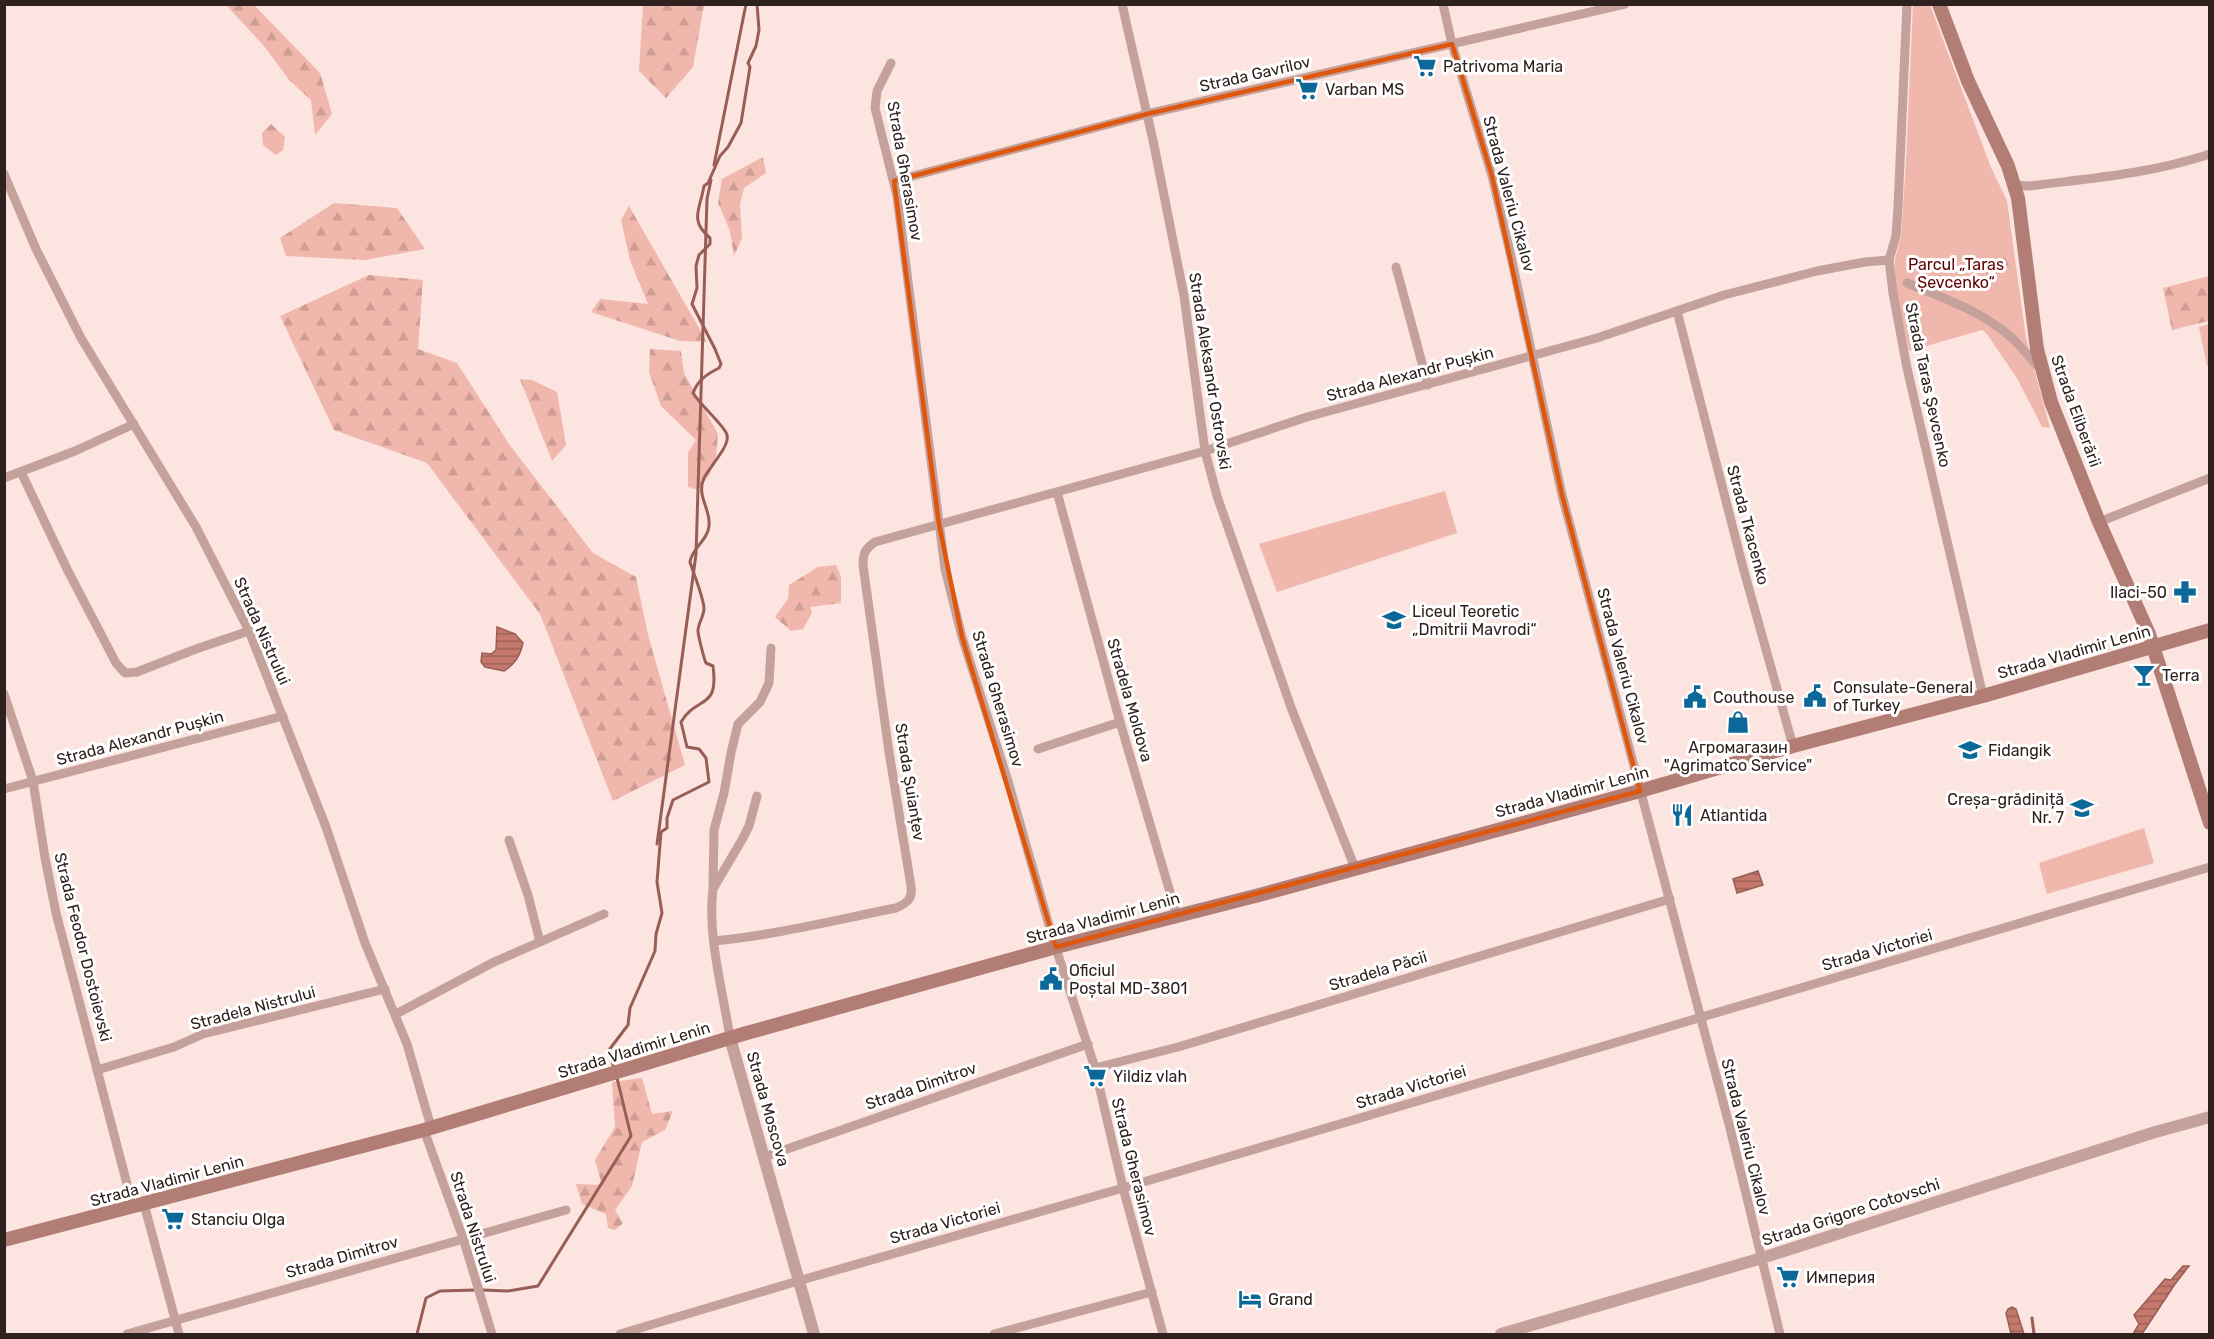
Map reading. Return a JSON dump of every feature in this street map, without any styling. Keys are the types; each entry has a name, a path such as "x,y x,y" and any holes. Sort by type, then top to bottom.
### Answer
{"main road":[{"name":"Strada Eliberării","path":"1939,4 1968,81 2008,166 2014,185 2021,213 2030,300 2042,371 2051,402 2099,522 2153,647 2210,823"},
{"name":"Strada Vladimir Lenin","path":"4,1240 428,1128 730,1038 1056,947 1640,791 1793,746 1983,696 2210,630"}],"street":[{"name":"Strada Aleksandr Ostrovski","path":"1122,4 1184,296 1205,451 1217,496 1292,710 1355,868"},
{"name":"Strada Valeriu Cikalov","path":"1443,4 1452,44 1492,176 1562,495 1670,899 1780,1335"},
{"name":"Strada Gavrilov","path":"894,181 1147,114 1625,4"},
{"name":"Strada Taras Șevcenko","path":"1907,4 1896,236 1889,260 1907,368 1983,696"},
{"name":"Strada Gherasimov","path":"891,63 877,91 875,108 894,181 945,569 962,637 1095,1068 1123,1188 1163,1335"},
{"path":"2014,185 2030,186 2136,173 2180,164 2210,154"},
{"name":"Strada Nistrului","path":"4,174 36,249 81,338 196,527 249,631 326,827 365,944 407,1044 428,1128 492,1335"},
{"name":"Strada Alexandr Pușkin","path":"939,524 1205,451 1307,417 1598,338 1724,295 1817,271 1889,260"},
{"path":"1396,267 1428,385"},
{"path":"1907,283 1945,298 1986,319 2017,343 2042,371"},
{"name":"Strada Tkacenko","path":"1677,311 1744,571 1793,746"},
{"path":"4,478 134,424"},
{"path":"21,472 73,582 116,663 125,673 137,672 249,631"},
{"path":"2099,522 2210,478"},
{"name":"Stradela Moldova","path":"1057,492 1120,722 1177,916"},
{"name":"Strada Șuianțev","path":"714,941 756,937 896,908 910,898 911,886 869,616 863,554 866,548 875,542 939,524"},
{"name":"Strada Moscova","path":"771,648 769,683 760,702 738,724 731,753 714,830 711,908 714,941 730,1038 814,1335"},
{"name":"Strada Feodor Dostoievski","path":"4,694 33,781 45,858 57,913 97,1070 178,1335"},
{"name":"Strada Alexandr Pușkin","path":"4,789 283,716"},
{"path":"1038,749 1120,722"},
{"name":"Strada Moscova","path":"713,889 749,826 757,795"},
{"path":"509,840 523,878 540,942"},
{"name":"Strada Victoriei","path":"620,1335 2210,867"},
{"name":"Stradela Păcii","path":"1095,1068 1178,1047 1670,899"},
{"path":"396,1014 463,977 603,915"},
{"name":"Stradela Nistrului","path":"97,1070 174,1047 203,1034 385,989"},
{"name":"Strada Dimitrov","path":"764,1157 1088,1044"},
{"name":"Strada Grigore Cotovschi","path":"1501,1335 1762,1258 2152,1133 2210,1117"},
{"name":"Strada Dimitrov","path":"127,1335 566,1210"},
{"path":"994,1335 1152,1292"}],"highlighted area":[{"path":"1452,44 1492,176 1562,495 1640,791 1056,947 962,637 939,524 894,181 1147,114"}],"green space":[{"path":"226,5 254,5 320,73 332,114 315,135 311,100 290,81 264,46"},
{"path":"643,5 704,5 693,67 666,98 639,71"},
{"name":"Parcul „Taras Șevcenko“","path":"1913,5 1930,5 1990,165 2007,201 2026,338 2050,428 2042,427 2018,380 1982,330 1909,351 1894,282 1895,259 1901,237"},
{"path":"271,124 285,137 283,150 276,155 263,145 262,133"},
{"path":"763,157 766,173 744,188 740,205 742,238 734,256 730,231 718,203 722,179"},
{"path":"334,203 397,208 425,249 365,260 286,256 280,238"},
{"path":"629,206 707,342 680,341 591,312 600,299 648,304 630,260 621,220"},
{"path":"2004,241 2008,242 2014,276 2012,284 1999,283 1986,273 1996,247"},
{"path":"369,275 423,280 418,349 457,363 509,444 593,553 636,577 648,635 685,765 613,801 540,614 427,463 334,430 280,316"},
{"path":"2209,276 2209,321 2172,330 2163,288"},
{"path":"2209,324 2209,366 2207,366 2199,327"},
{"path":"650,349 681,351 684,373 718,434 716,456 710,474 698,490 688,487 688,453 696,440 661,406 649,372"},
{"path":"520,379 532,380 557,392 566,445 552,461"},
{"path":"1445,491 1457,533 1277,592 1259,544"},
{"path":"836,565 841,577 841,603 810,607 812,613 803,629 791,631 775,617 788,599 789,585 818,567"},
{"path":"2144,828 2154,863 2047,894 2039,863"},
{"path":"642,1078 652,1114 673,1111 665,1130 642,1142 632,1186 615,1210 623,1223 615,1230 608,1228 606,1214 582,1204 576,1184 602,1185 595,1160 615,1127 612,1082"}],"shaded area":[{"path":"497,627 515,634 523,643 516,659 504,671 485,667 481,662 482,653 491,654 496,650"},
{"path":"1758,871 1763,885 1737,893 1733,879"},
{"path":"2183,1266 2189,1266 2142,1334 2133,1334 2139,1324 2134,1315 2165,1279 2171,1280"},
{"path":"2012,1307 2016,1309 2024,1334 2011,1334 2006,1313"}],"waterway":[{"path":"714,165 746,4"},
{"path":"614,1068 609,1050 628,1025 630,1008 655,951 656,934 662,913 657,882 661,832 667,828 667,818 673,800 709,782 706,758 699,749 687,747 681,722 687,714 705,701 713,690 713,666 706,663 698,631 704,611 703,603 690,562 694,552 706,536 709,526 702,491 704,478 726,445 727,435 693,393 700,381 719,368 721,364 692,304 697,288 696,266 699,255 710,244 710,238 698,220 699,208 704,186 708,183 720,156 728,147 741,123 750,67 748,63 756,46 759,30 757,4"},
{"path":"657,844 696,554 707,199 711,180"},
{"path":"482,1290 508,1291 538,1286 631,1136 617,1078"},
{"path":"417,1334 426,1298 440,1291 475,1290"},
{"path":"2032,1318 2034,1334"}],"place":[{"name":"Patrivoma Maria","path":"1425,66"},
{"name":"Varban MS","path":"1307,89"},
{"name":"Ilaci-50","path":"2185,592"},
{"name":"Liceul Teoretic „Dmitrii Mavrodi“","path":"1394,620"},
{"name":"Terra","path":"2144,675"},
{"name":"Consulate-General of Turkey","path":"1815,696"},
{"name":"Couthouse","path":"1695,697"},
{"name":"Агромагазин \"Agrimatco Service\"","path":"1738,722"},
{"name":"Fidangik","path":"1970,750"},
{"name":"Creșa-grădiniță Nr. 7","path":"2082,808"},
{"name":"Atlantida","path":"1682,815"},
{"name":"Oficiul Poștal MD-3801","path":"1051,979"},
{"name":"Yildiz vlah","path":"1095,1076"},
{"name":"Stanciu Olga","path":"173,1219"},
{"name":"Империя","path":"1788,1277"},
{"name":"Grand","path":"1250,1299"}]}
